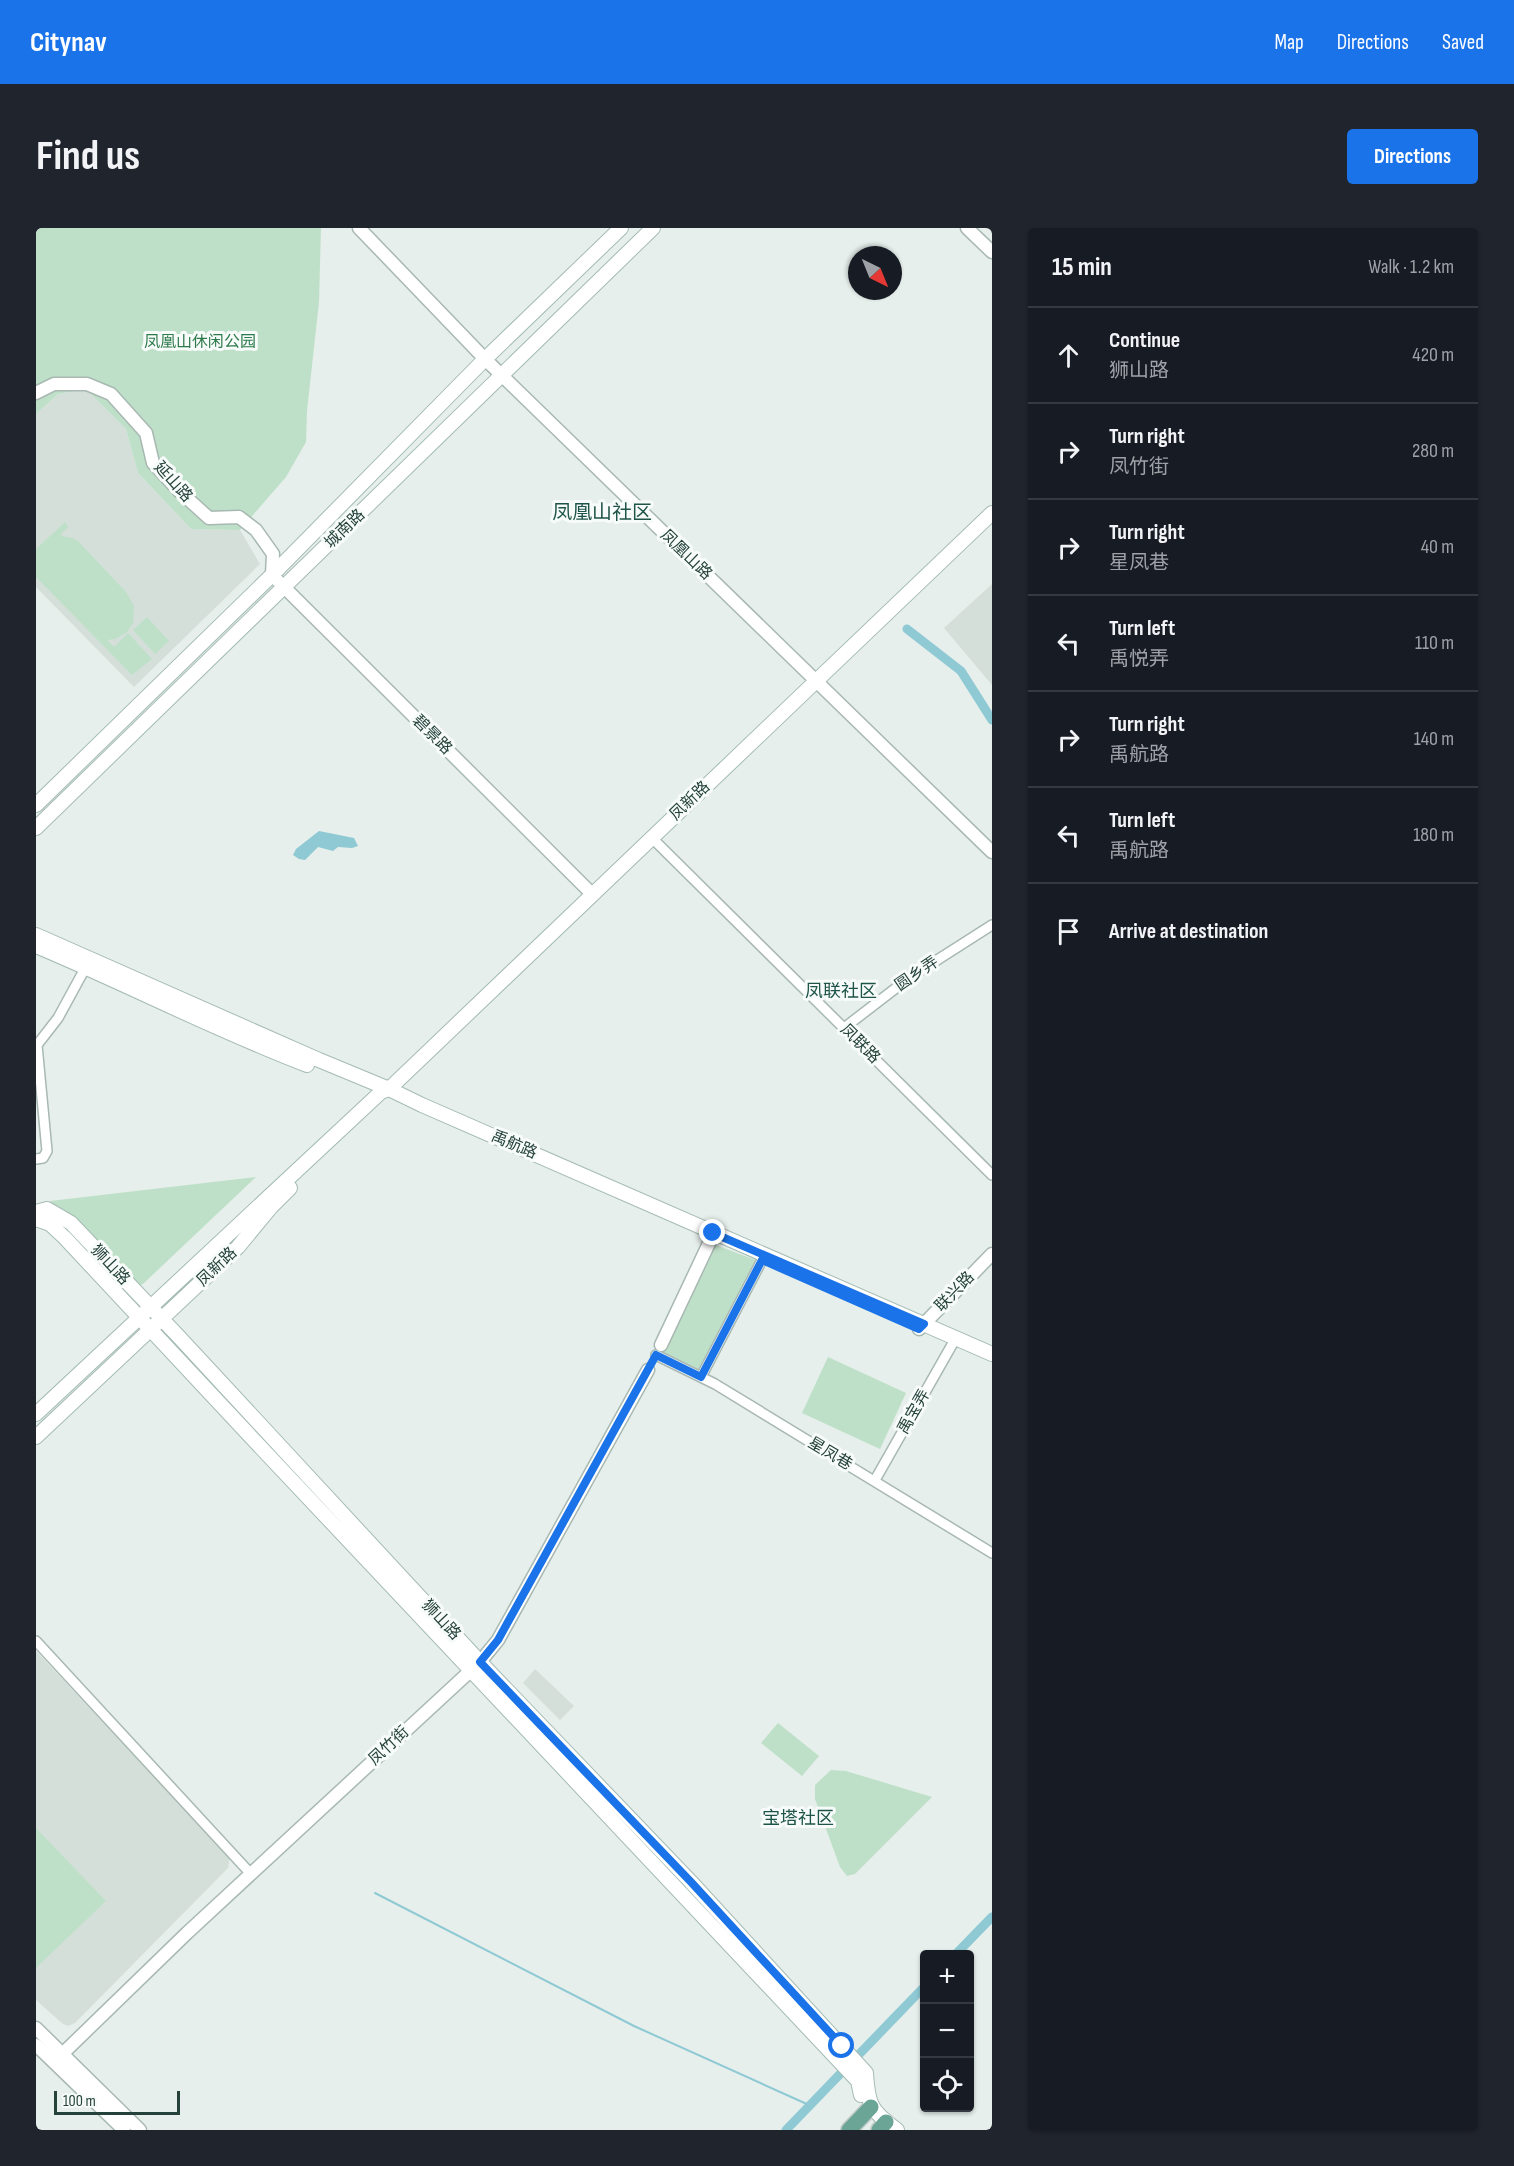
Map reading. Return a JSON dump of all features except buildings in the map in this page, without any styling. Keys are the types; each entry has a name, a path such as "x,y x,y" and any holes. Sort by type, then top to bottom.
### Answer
{"main road":[{"name":"城南路","path":"36,805 272,575 485,359 621,228"},
{"name":"城南路","path":"36,828 285,588 652,228"},
{"name":"凤新路","path":"36,1414 385,1092 992,513"},
{"name":"禹航路","path":"36,934 88,962 713,1233 921,1326 992,1361"},
{"name":"禹航路","path":"36,946 88,962"},
{"name":"凤新路","path":"36,1437 238,1247 271,1207 385,1092"},
{"name":"禹航路","path":"385,1092 420,1112 711,1239 992,1354"},
{"name":"狮山路","path":"36,1212 47,1209 71,1223 144,1312"},
{"name":"狮山路","path":"36,1219 50,1224 156,1324 475,1666 691,1882 862,2077 868,2110"},
{"path":"849,2130 868,2110 885,2128"}],"street":[{"name":"凤凰山路","path":"359,228 485,359 992,852"},
{"path":"967,228 992,252"},
{"name":"延山路","path":"36,393 54,384 87,384 111,394 146,433 153,463 178,490 208,518 239,517 256,530 273,554 272,575"},
{"name":"碧景路","path":"272,575 592,894"},
{"name":"凤联路","path":"652,838 992,1175"},
{"name":"圆乡弄","path":"844,1028 909,978 992,925"},
{"path":"36,1159 43,1158 47,1151 37,1045 58,1018 88,962"},
{"path":"648,1370 711,1239"},
{"name":"联兴路","path":"921,1326 992,1254"},
{"path":"701,1377 762,1260"},
{"name":"禹宝弄","path":"875,1480 953,1343"},
{"name":"星凤巷","path":"658,1350 665,1361 701,1377 992,1552"},
{"name":"凤竹街","path":"58,2058 251,1874 475,1666 498,1640 648,1370"},
{"path":"36,1641 251,1874"},
{"path":"36,2028 58,2058 124,2130"},
{"path":"36,2045 58,2058 140,2130"}],"shaded area":[{"path":"86,389 126,429 138,473 191,529 240,530 260,564 134,687 36,587 36,414 58,394"},
{"path":"992,584 992,685 944,628"},
{"path":"36,1651 230,1857 228,1868 75,2023 68,2026 36,2000"},
{"path":"535,1669 574,1706 560,1720 523,1683"}],"green space":[{"name":"凤凰山休闲公园","path":"36,228 321,228 319,302 307,411 306,442 286,477 240,530 191,529 138,473 126,429 86,389 58,394 36,414"},
{"path":"65,522 68,527 61,534 62,536 78,541 126,592 134,606 133,623 127,632 116,639 107,640 114,647 128,633 152,659 132,675 36,577 36,549"},
{"path":"147,617 169,641 155,654 133,630"},
{"path":"256,1177 143,1284 133,1288 50,1201"},
{"path":"713,1244 758,1261 699,1371 659,1357"},
{"path":"828,1357 906,1393 880,1449 802,1413"},
{"path":"778,1723 819,1756 802,1776 761,1743"},
{"path":"831,1770 846,1771 932,1797 855,1874 847,1876 840,1867 815,1799 815,1785"},
{"path":"36,1828 106,1901 36,1968"}],"water":[{"path":"319,831 354,838 358,846 338,847 333,851 318,847 305,860 293,855 296,849"}],"waterway":[{"path":"907,629 961,671 992,720"},
{"path":"375,1893 634,2026 809,2105"},
{"path":"960,1950 992,1917"},
{"path":"786,2130 920,1991"}],"district":[{"name":"凤凰山社区","path":"602,513"},
{"name":"凤联社区","path":"841,991"},
{"name":"宝塔社区","path":"798,1818"}],"route":[{"path":"713,1233 924,1324 919,1329 762,1260 701,1377 656,1355 498,1640 480,1662 691,1882 842,2046"}]}
